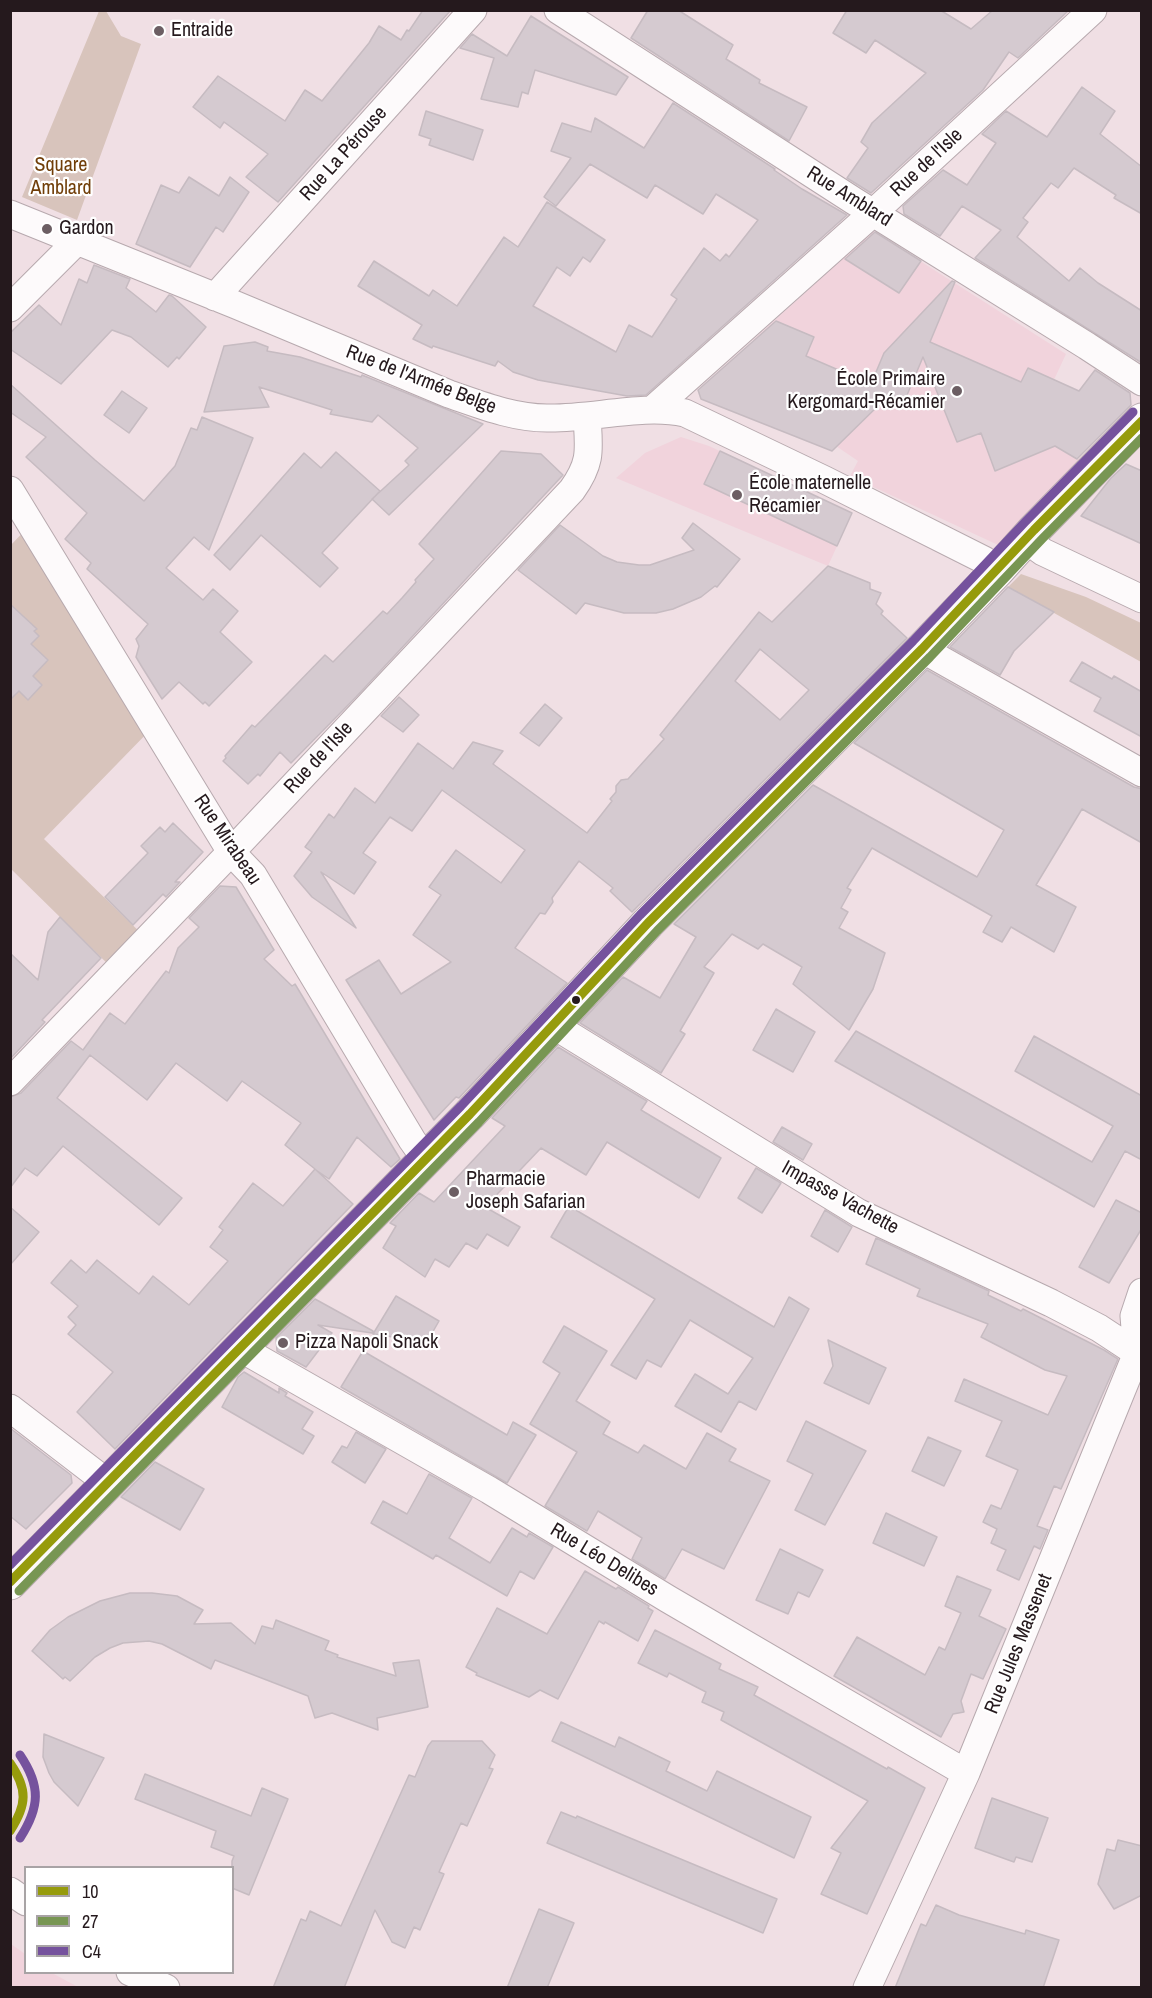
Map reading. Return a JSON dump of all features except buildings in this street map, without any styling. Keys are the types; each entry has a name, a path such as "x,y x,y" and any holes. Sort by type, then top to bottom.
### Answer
{"main road":[{"path":"10,1583 426,1160 648,923 922,649 998,570 1029,534 1142,420"}],"street":[{"name":"Rue La Pérouse","path":"215,297 473,10"},
{"name":"Rue Amblard","path":"558,10 844,195 1142,382"},
{"name":"Rue de l'Isle","path":"652,410 874,212 1093,10"},
{"name":"Rue de l'Armée Belge","path":"10,214 483,406 515,415 546,418 587,417 667,409 685,413 953,544 998,570"},
{"path":"10,308 77,241"},
{"name":"Rue de l'Isle","path":"10,1082 231,852 572,490 588,463 587,417"},
{"name":"Rue Mirabeau","path":"10,490 231,852 253,875 426,1160"},
{"path":"1029,534 1043,552 1142,598"},
{"path":"922,649 1142,773"},
{"name":"Impasse Vachette","path":"553,1025 859,1213 1051,1303 1099,1328 1137,1353"},
{"name":"Rue Jules Massenet","path":"867,1988 966,1773 1137,1353 1134,1316 1142,1292"},
{"name":"Rue Léo Delibes","path":"240,1348 489,1490 668,1599 966,1773"},
{"path":"10,1408 109,1484"},
{"path":"10,1891 24,1901"},
{"path":"134,1974 166,1988"}],"shaded area":[{"name":"École Primaire Kergomard-Récamier","path":"873,231 1066,354 1032,427 1035,435 1080,460 998,545 850,476 858,461 836,446 785,355 753,340"},
{"name":"École maternelle Récamier","path":"681,437 709,446 852,513 828,566 616,478 645,453"},
{"path":"11,1944 24,1953 24,1974 54,1974 78,1987 11,1987"}],"green space":[{"name":"Square Amblard","path":"99,11 106,11 121,36 141,44 77,220 22,197"},
{"path":"31,524 154,726 44,839 147,939 116,972 11,869 10,546"},
{"path":"1021,574 1086,597 1141,623 1141,662 1008,587"}],"transit line":[{"name":"C4","path":"10,1565 461,1106 640,915 913,641 1133,412"},
{"name":"10","path":"10,1582 470,1114 648,923 922,649 1034,530 1142,421"},
{"name":"27","path":"19,1591 479,1122 657,931 930,657 1142,438"},
{"name":"C4","path":"20,1755 35,1787 34,1806 27,1827 20,1838"},
{"name":"10","path":"10,1763 20,1781 23,1797 20,1813 10,1831"}],"place":[{"name":"Entraide","path":"159,31"},
{"name":"Gardon","path":"47,229"},
{"name":"École Primaire Kergomard-Récamier","path":"957,391"},
{"name":"École maternelle Récamier","path":"737,495"},
{"name":"Pharmacie Joseph Safarian","path":"454,1192"},
{"name":"Pizza Napoli Snack","path":"283,1343"}]}
